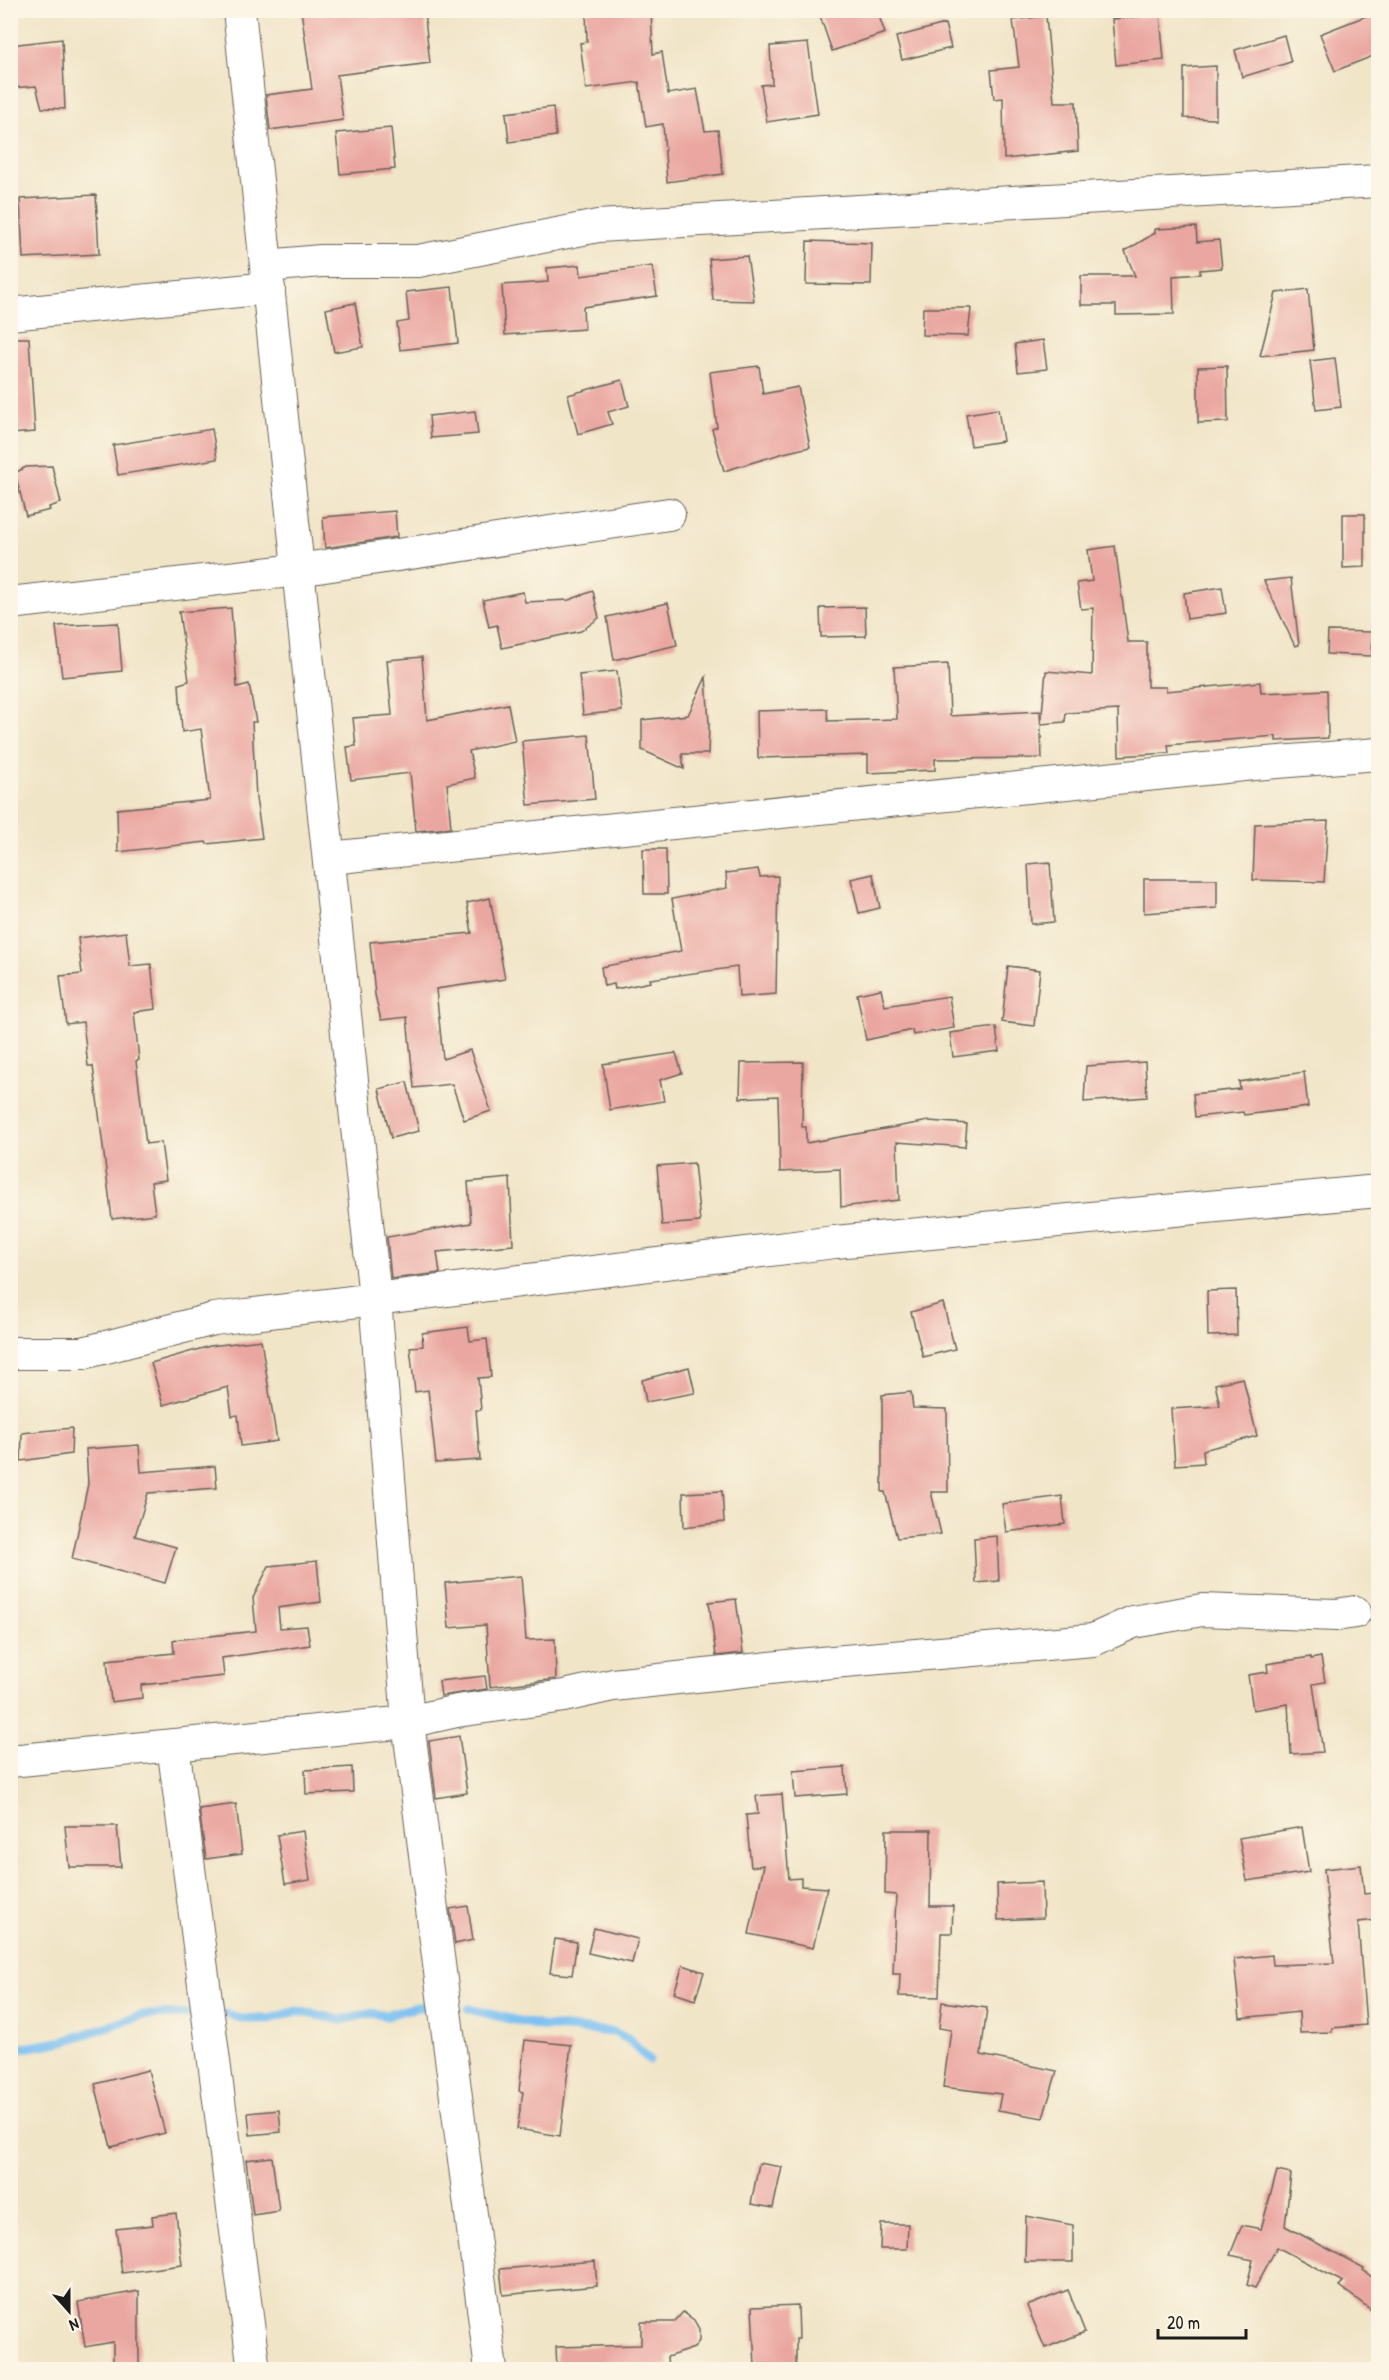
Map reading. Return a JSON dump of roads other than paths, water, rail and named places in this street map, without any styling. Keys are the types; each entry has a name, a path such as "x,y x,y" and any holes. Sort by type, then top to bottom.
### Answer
{"street":[{"path":"239,10 375,1298 408,1722 491,2370"},
{"path":"10,315 267,277 321,261 426,260 598,226 1378,181"},
{"path":"10,603 298,570 669,514"},
{"path":"328,858 1254,764 1378,754"},
{"path":"10,1353 83,1353 214,1319 835,1242 1378,1191"},
{"path":"10,1761 408,1722 457,1711 564,1696 613,1685 796,1665 1093,1640 1133,1623 1202,1610 1336,1615 1355,1612"},
{"path":"173,1745 254,2370"}],"waterway":[{"path":"10,2048 64,2041 143,2015 227,2014 241,2019 270,2019 297,2011 341,2020 371,2013 387,2016 429,2005"},
{"path":"469,2009 540,2026 614,2032 629,2040 649,2060"}]}
